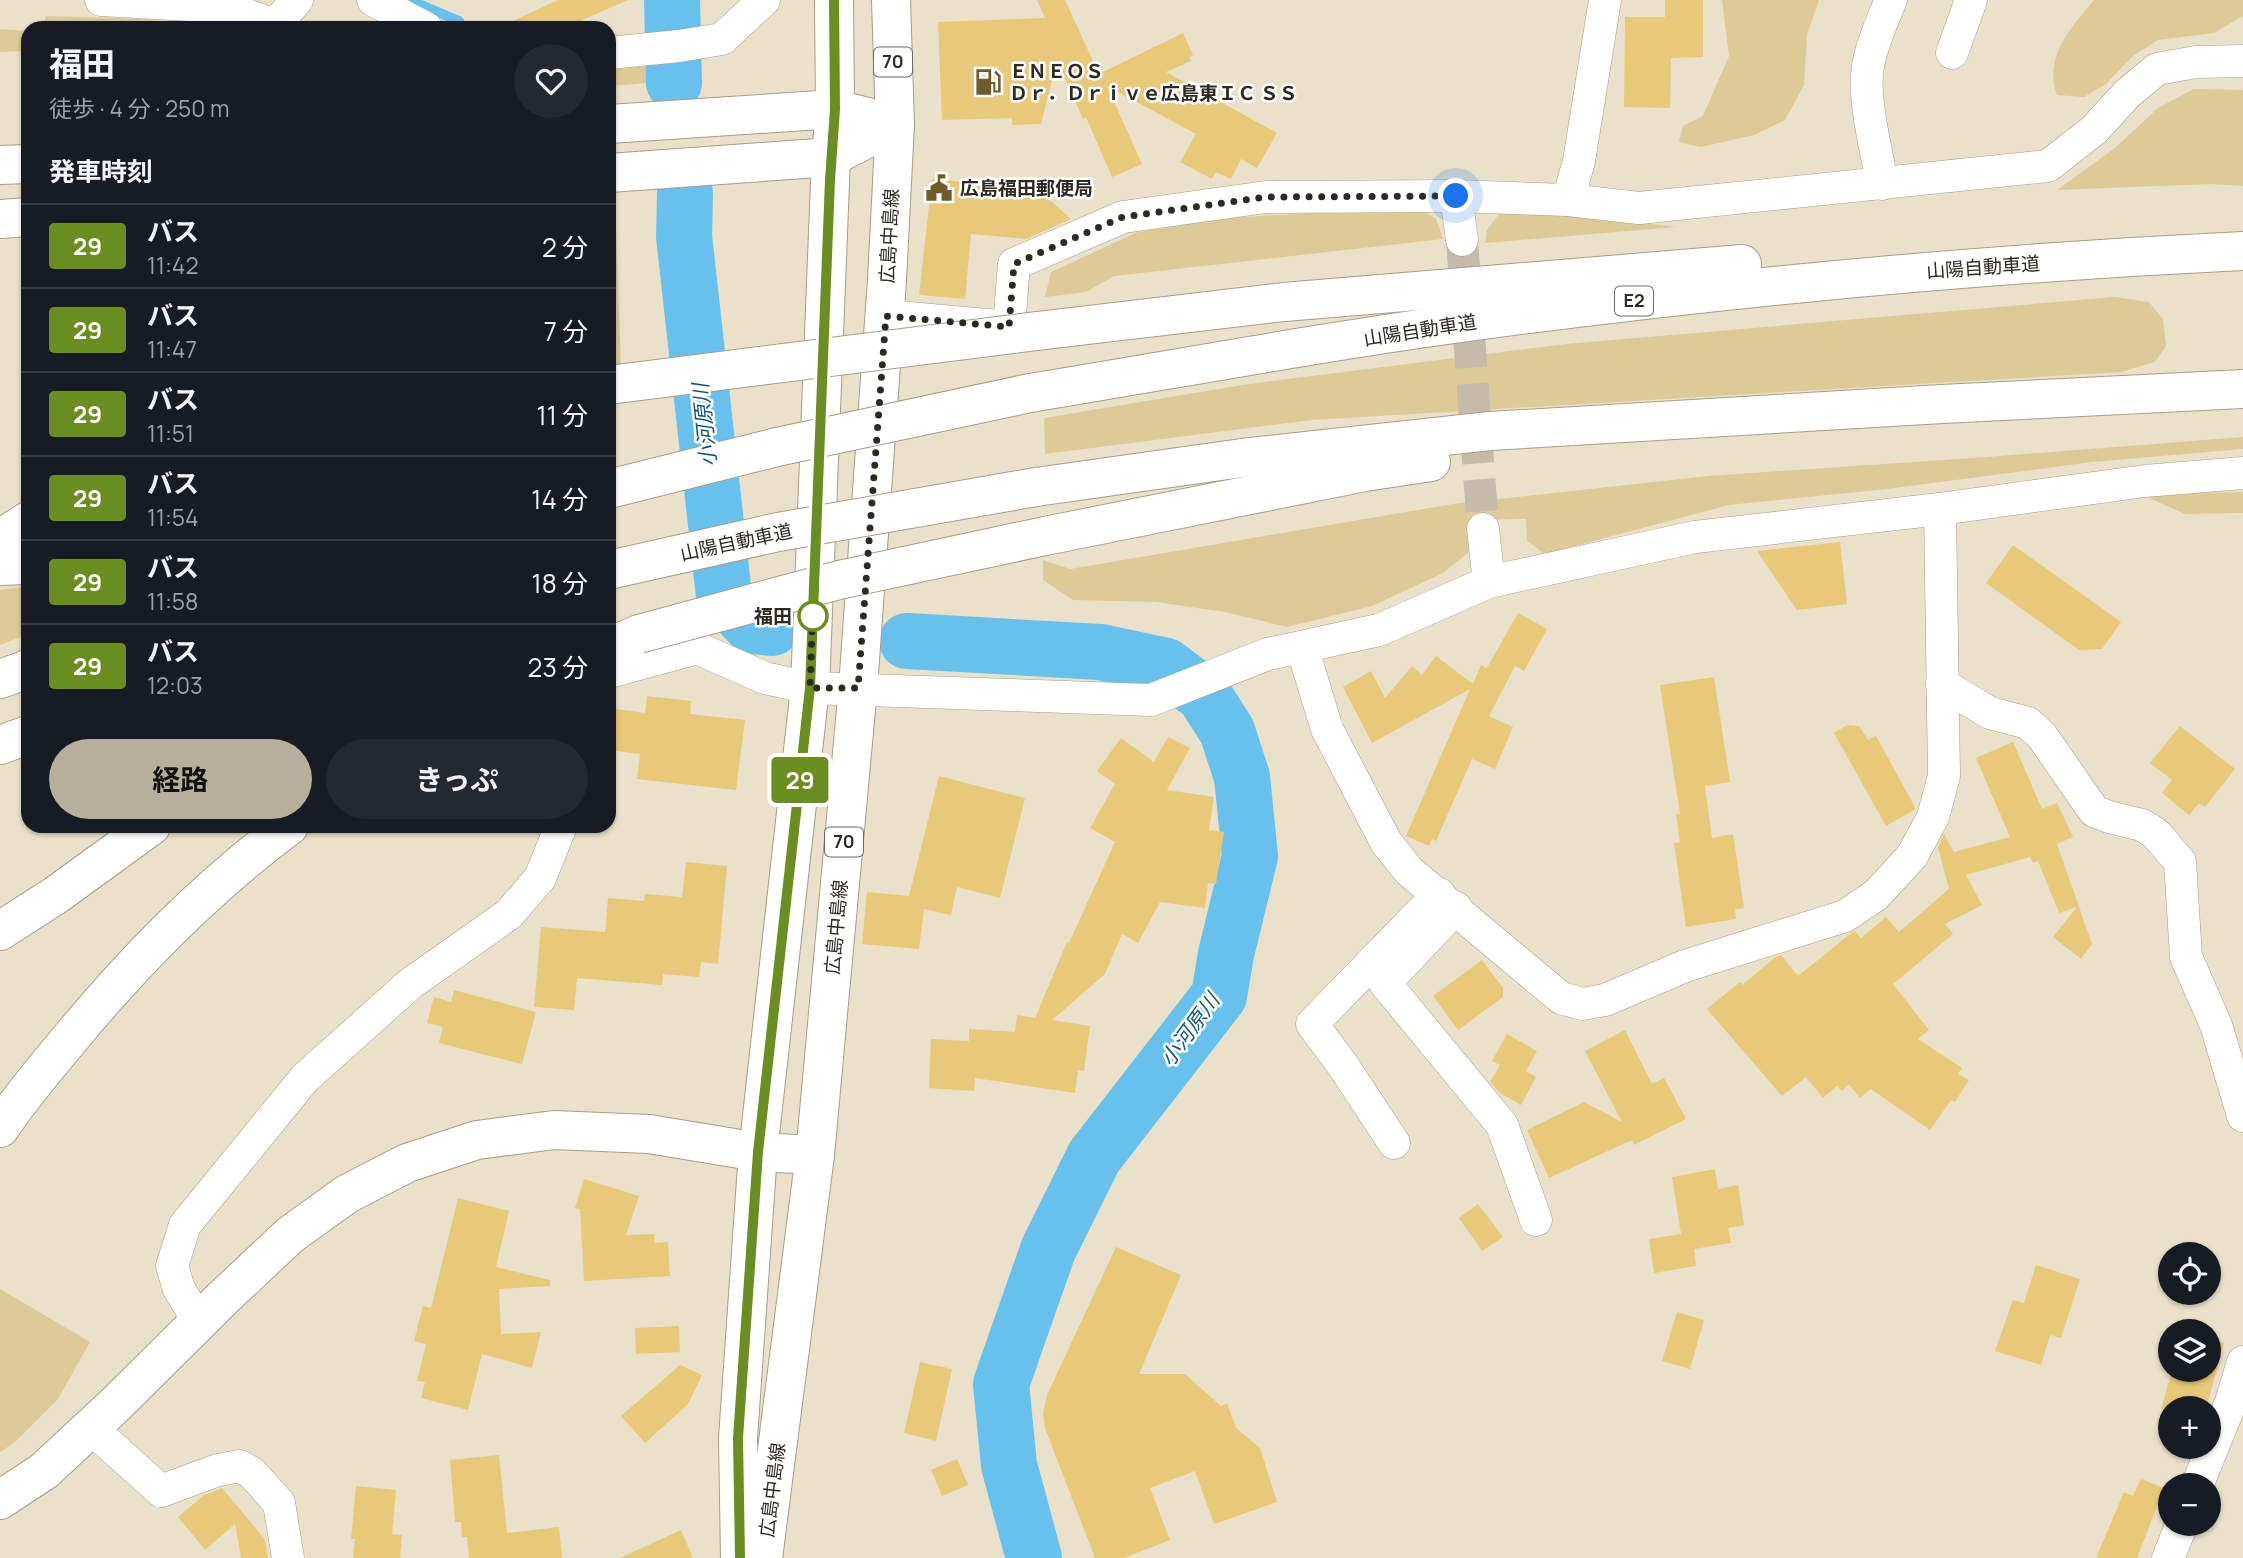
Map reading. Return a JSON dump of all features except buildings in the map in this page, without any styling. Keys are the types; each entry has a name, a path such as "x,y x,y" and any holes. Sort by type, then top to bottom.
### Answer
{"main road":[{"name":"広島中島線","path":"740,1558 738,1438 758,1152 810,688 835,109 834,0"},
{"name":"広島中島線","path":"763,1558 815,1155 858,688 886,316 895,124 891,0"},
{"path":"616,124 835,109 895,124"},
{"path":"616,172 831,157 895,124"},
{"path":"0,165 21,164"},
{"path":"0,219 21,218"},
{"name":"山陽自動車道","path":"616,487 777,447 1030,394 1501,318 1754,288 1928,271 2243,251"},
{"path":"616,384 1284,302 1612,273 1904,252 2143,256"},
{"path":"616,407 853,355"},
{"name":"山陽自動車道","path":"616,568 778,532 1036,487 1242,458 1490,431 2243,389"},
{"path":"619,641 839,580 1365,472 1759,415"},
{"path":"0,539 21,526"},
{"path":"0,566 21,565"},
{"path":"0,679 21,672"},
{"path":"0,745 21,738"},
{"path":"0,931 56,895 141,833"},
{"path":"0,1128 47,1066 127,972 220,881 280,833"},
{"path":"0,1500 44,1471 290,1235 347,1194 407,1163 477,1140 554,1130 649,1134 758,1152 815,1155"}],"street":[{"path":"100,0 226,7 265,21"},
{"path":"282,21 297,0"},
{"path":"373,0 413,21"},
{"path":"616,52 722,38 764,0"},
{"path":"1568,200 1580,161 1605,0"},
{"path":"1882,184 1869,105 1867,69 1873,44 1891,0"},
{"path":"1952,53 1971,0"},
{"path":"886,316 1009,327 1014,264 1123,217 1266,197 1456,196 1568,200 1639,208 2048,166 2094,130 2128,93 2157,69 2196,62 2243,61"},
{"path":"1456,196 1462,240"},
{"path":"616,670 696,648 765,678 810,688 1150,700 1268,654 1378,630 1489,582 1695,537 1940,509 2145,481 2243,473"},
{"path":"1302,647 1327,729 1386,842 1409,870 1561,998 1582,1004 1605,1000 1685,966 1845,916 1876,895 1912,856 1933,817 1944,776 1940,509"},
{"path":"1483,529 1489,582"},
{"path":"1942,684 1990,713 2028,723 2042,736 2094,811 2142,825 2156,834 2180,862 2186,957 2216,1025 2243,1116"},
{"path":"199,1322 179,1289 172,1266 185,1225 305,1078 410,984 509,914 540,878 558,833"},
{"path":"1394,1143 1312,1024 1447,901"},
{"path":"1447,901 1385,983 1502,1125 1536,1220"},
{"path":"2202,1473 2231,1402 2243,1362"},
{"path":"91,1428 161,1491 218,1470 240,1466 252,1473 279,1503 288,1558"},
{"path":"2168,1558 2177,1536"}],"shaded area":[{"path":"1722,0 1819,0 1807,35 1804,85 1785,120 1754,135 1701,147 1679,142 1683,126 1703,116 1729,56"},
{"path":"2094,0 2243,0 2243,16 2214,33 2158,40 2133,56 2106,84 2084,97 2057,95 2054,81 2056,56 2068,32"},
{"path":"46,16 159,21 44,21"},
{"path":"0,29 21,30 21,51 0,52"},
{"path":"646,66 647,83 616,85 616,69"},
{"path":"2194,89 2243,90 2243,186 2210,184 2057,190 2115,148 2158,108"},
{"path":"1418,207 1436,219 1443,239 1114,276 1086,292 1045,297 1051,272 1138,232 1226,218"},
{"path":"1550,212 1676,227 1485,243 1487,230 1499,214"},
{"path":"616,229 621,366 616,367"},
{"path":"2115,297 2149,302 2163,319 2166,346 2155,362 2121,372 1311,420 1045,454 1044,418 1249,384 1566,344"},
{"path":"2243,437 2243,449 2092,462 1887,489 1729,505 1545,554 1527,541 1526,519 1469,520 1469,552 1443,573 1372,606 1287,627 1225,612 1156,602 1073,600 1043,580 1043,560 1070,569 1453,504 1708,476"},
{"path":"2243,492 2243,513 2185,514 2140,494"},
{"path":"21,587 21,637 0,645 0,590"},
{"path":"0,1289 90,1342 58,1399 14,1443 0,1452"}],"waterway":[{"path":"409,0 459,21"},
{"name":"小河原川","path":"672,0 674,83"},
{"name":"小河原川","path":"685,193 684,236 724,596 752,626 772,628"},
{"name":"小河原川","path":"907,641 1100,652 1166,666 1204,695 1227,731 1242,777 1250,856 1226,954 1219,996 1094,1157 1048,1250 1001,1384 1009,1465 1034,1558"}],"tunnel":[{"path":"1462,240 1483,529"}],"bus line":[{"name":"29","path":"740,1558 738,1438 758,1152 810,688 835,109 834,0"}],"place":[{"name":"ＥＮＥＯＳ Ｄｒ．Ｄｒｉｖｅ広島東ＩＣ ＳＳ","path":"988,82"},
{"name":"広島福田郵便局","path":"939,188"},
{"name":"福田","path":"813,616"}],"route":[{"path":"813,616 813,605 810,688 858,688 886,316 1009,327 1014,264 1123,217 1266,197 1456,196"}]}
